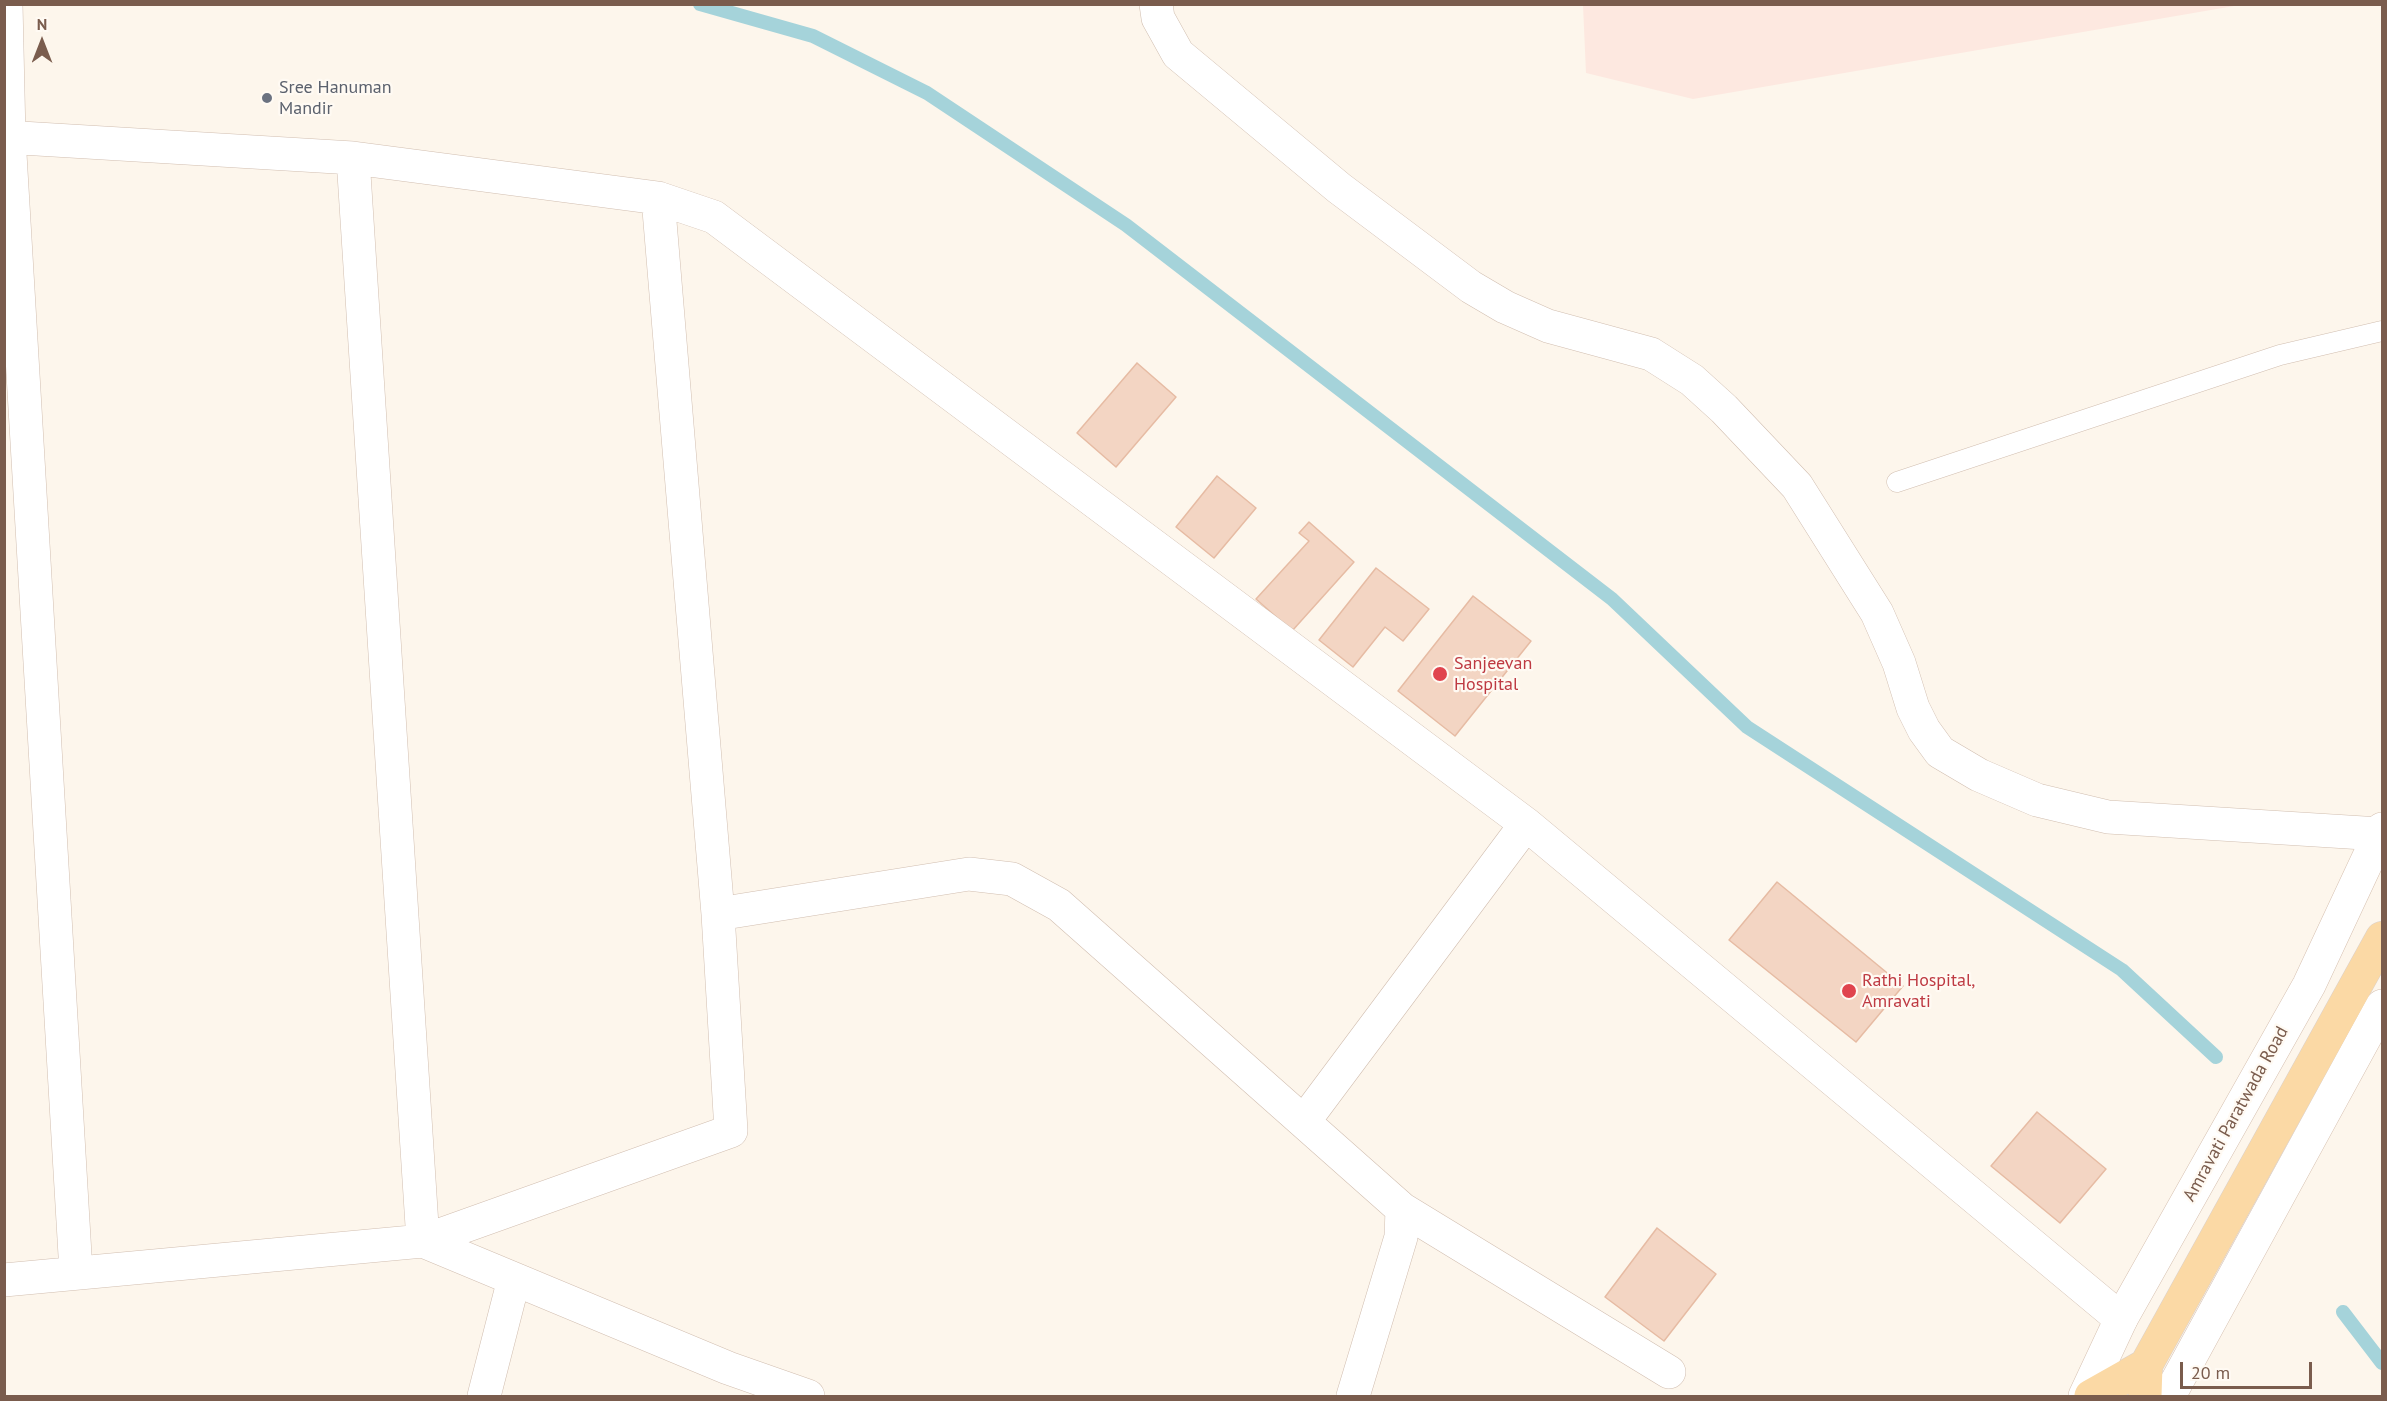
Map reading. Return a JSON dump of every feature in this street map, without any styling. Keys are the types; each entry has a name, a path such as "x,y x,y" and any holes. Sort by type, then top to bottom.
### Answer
{"main road":[{"path":"2091,1396 2145,1381 2162,1335 2382,938"}],"street":[{"path":"6,4 7,137 76,1272"},
{"path":"1156,4 1158,18 1173,45 1186,62 1339,188 1471,288 1505,307 1548,326 1650,354 1692,380 1724,409 1797,486 1809,505 1877,613 1899,663 1913,708 1924,730 1940,752 1979,775 2037,800 2108,817 2381,832"},
{"path":"7,137 353,158 658,198 714,217 1526,824 2121,1319"},
{"path":"353,158 423,1241"},
{"path":"4,1280 423,1241 732,1131 718,914 658,198"},
{"path":"1305,1120 1526,824"},
{"name":"Amravati Paratwada Road","path":"2085,1396 2121,1319 2309,985 2381,832"},
{"path":"718,914 969,874 1012,879 1059,904 1305,1120 1402,1209 1669,1372"},
{"path":"2169,1396 2382,1006"},
{"path":"1353,1396 1401,1237 1402,1209"},
{"path":"423,1241 728,1368 808,1396"},
{"path":"484,1396 514,1279"}],"lane":[{"path":"1897,482 2280,355 2382,332"}],"shaded area":[{"path":"1583,4 2240,5 1693,99 1586,73"}],"building":[{"path":"1137,363 1176,397 1116,467 1077,433"},
{"path":"1217,476 1256,508 1214,558 1176,527"},
{"path":"1309,522 1354,562 1292,631 1256,599 1309,541 1299,533"},
{"path":"1376,568 1429,609 1403,641 1385,627 1353,667 1319,640"},
{"path":"1473,596 1531,641 1455,736 1398,691"},
{"path":"1777,882 1903,986 1856,1042 1729,940"},
{"path":"2037,1112 2106,1169 2060,1223 1991,1166"},
{"path":"1657,1228 1716,1274 1664,1341 1605,1297"}],"waterway":[{"path":"700,4 813,36 927,93 1126,225 1612,599 1747,727 2122,970 2216,1057"},
{"path":"2343,1312 2382,1363"}],"place":[{"name":"Sree Hanuman Mandir","path":"267,98"},
{"name":"Sanjeevan Hospital","path":"1440,674"},
{"name":"Rathi Hospital, Amravati","path":"1849,991"}]}
